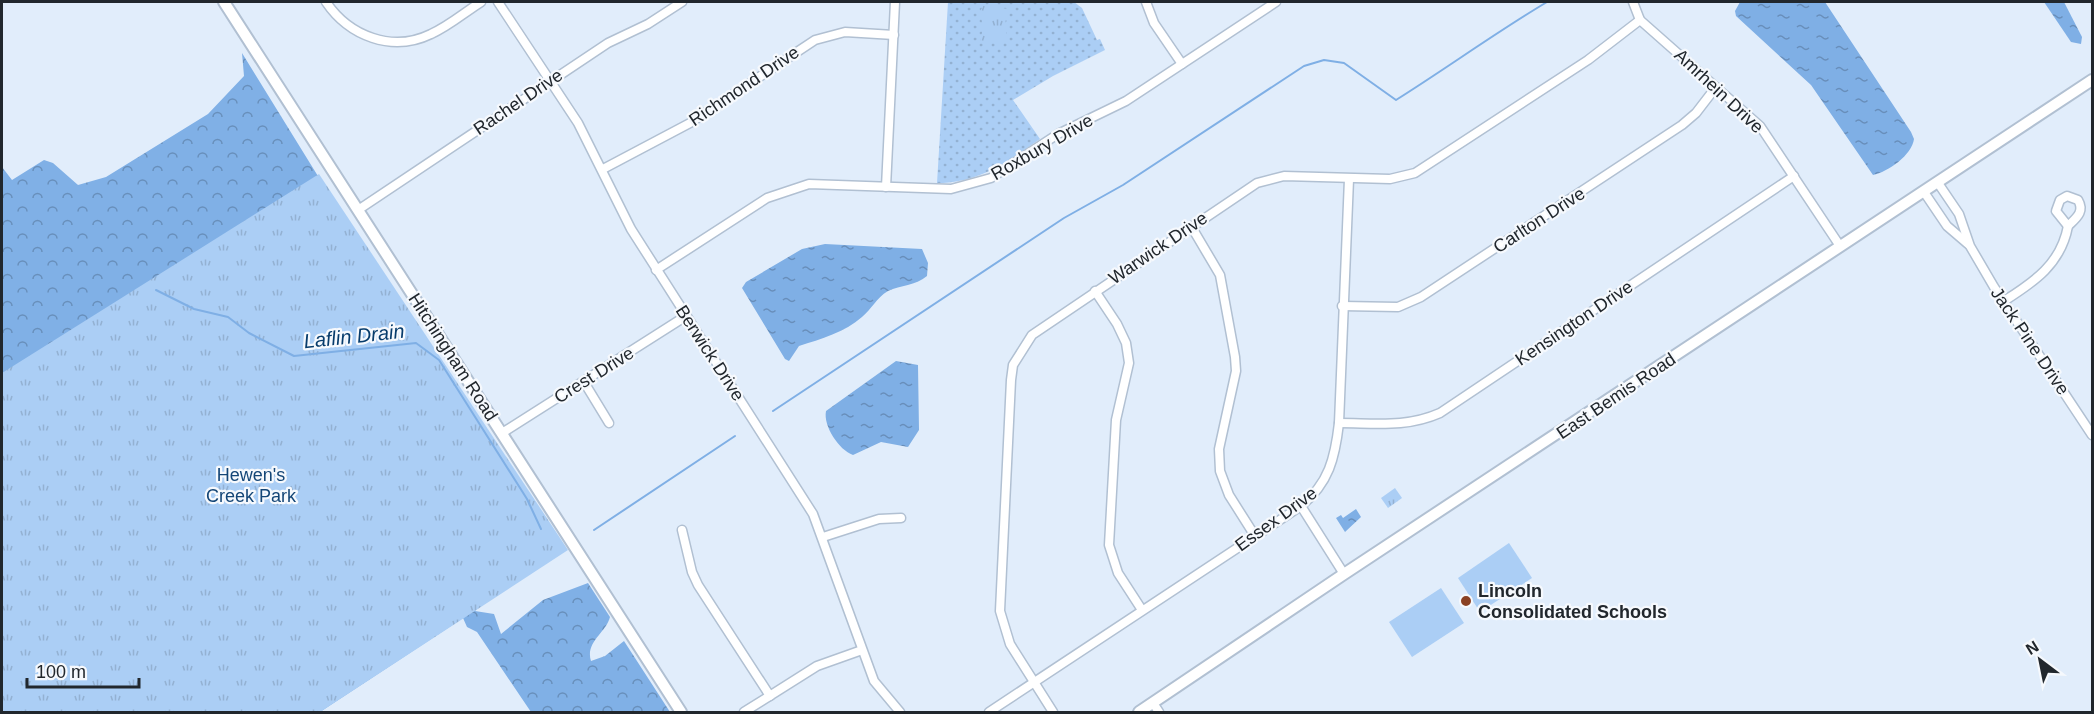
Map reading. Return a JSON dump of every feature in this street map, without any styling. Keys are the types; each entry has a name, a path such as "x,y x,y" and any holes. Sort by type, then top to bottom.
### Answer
{"street":[{"name":"Hitchingham Road","path":"224,2 681,712"},
{"path":"326,2 339,18 357,32 392,42 419,39 432,34 481,2"},
{"name":"Berwick Drive","path":"498,2 578,123 631,229 656,270 813,514 874,681 897,712"},
{"name":"Rachel Drive","path":"358,210 608,43 648,24 682,2"},
{"path":"886,186 896,2"},
{"path":"1146,2 1154,23 1182,64"},
{"name":"Roxbury Drive","path":"656,270 767,198 787,190 809,184 961,188 991,178 1058,134 1126,101 1276,2"},
{"name":"Amrhein Drive","path":"1633,2 1640,20 1760,126 1840,246"},
{"name":"Warwick Drive","path":"1053,712 1032,683 1010,644 1000,611 1013,365 1032,335 1243,191 1270,178 1284,176 1390,179 1424,169 1588,60 1640,20"},
{"name":"Richmond Drive","path":"603,170 676,131 815,40 845,32 894,35"},
{"name":"East Bemis Road","path":"1139,712 1156,708 1344,574 2092,80"},
{"name":"Carlton Drive","path":"1342,306 1398,307 1421,297 1682,125 1716,87"},
{"name":"Kensington Drive","path":"1339,423 1403,425 1421,421 1440,412 1794,176"},
{"name":"Essex Drive","path":"1032,683 1300,506 1326,481 1335,455 1339,423 1349,179"},
{"name":"Jack Pine Drive","path":"1938,183 1959,214 1970,246 2092,435"},
{"name":"Jack Pine Drive","path":"1924,192 1947,226 1970,246"},
{"path":"1191,226 1220,275 1235,357 1236,371 1219,449 1220,471 1229,495 1255,536"},
{"path":"2004,301 2038,279 2050,267 2066,238 2068,226"},
{"path":"1095,291 1117,324 1126,343 1129,363 1116,420 1109,545 1118,573 1142,610"},
{"name":"Crest Drive","path":"502,433 686,316"},
{"path":"584,382 609,423"},
{"path":"1300,506 1344,574"},
{"path":"823,537 879,519 901,518"},
{"path":"682,530 692,572 698,585 770,696"},
{"path":"744,712 817,666 862,650"},
{"path":"989,712 1032,683"}],"green space":[{"path":"948,2 1074,2 1082,8 1097,40 1100,39 1105,50 1053,76 1013,100 1040,139 992,170 966,179 937,183"},
{"path":"984,5 1008,9 1005,24 1007,39 1003,43 980,42 983,28 980,11"},
{"name":"Hewen's Creek Park","path":"242,53 537,531 475,611 494,614 501,634 543,600 588,583 610,617 593,643 591,661 605,656 624,641 670,712 531,712 477,632 467,627 463,618 320,712 2,712 2,167 12,180 44,160 53,163 78,185 106,177 208,114 244,76"},
{"name":"Hewen's Creek Park","path":"319,174 568,550 320,712 2,712 2,373"},
{"path":"1395,488 1402,498 1388,508 1381,498"},
{"path":"1509,543 1532,578 1480,612 1458,578"},
{"path":"1441,588 1464,623 1412,657 1389,622"}],"water":[{"path":"1740,2 1825,2 1911,132 1914,139 1904,157 1892,167 1873,175 1811,85 1736,16 1735,11"},
{"path":"2044,2 2064,2 2082,37 2081,44 2071,42"},
{"path":"825,244 922,249 928,263 927,276 918,282 888,291 848,327 799,346 789,361 785,359 742,288 746,282 802,249"},
{"path":"896,361 918,365 919,430 908,447 881,442 853,455 842,448 833,437 827,424 826,411"},
{"path":"1356,509 1361,517 1345,532 1336,518 1341,515 1343,518"}],"waterway":[{"path":"773,411 1064,218 1123,185 1304,66 1324,60 1344,63 1396,100 1547,2"},
{"path":"1583,2 1596,2"},
{"name":"Laflin Drain","path":"156,290 194,309 228,317 249,333 294,356 416,343 439,360 527,499 541,529"},
{"path":"594,530 735,436"}],"place":[{"name":"Lincoln Consolidated Schools","path":"1466,601"}]}
